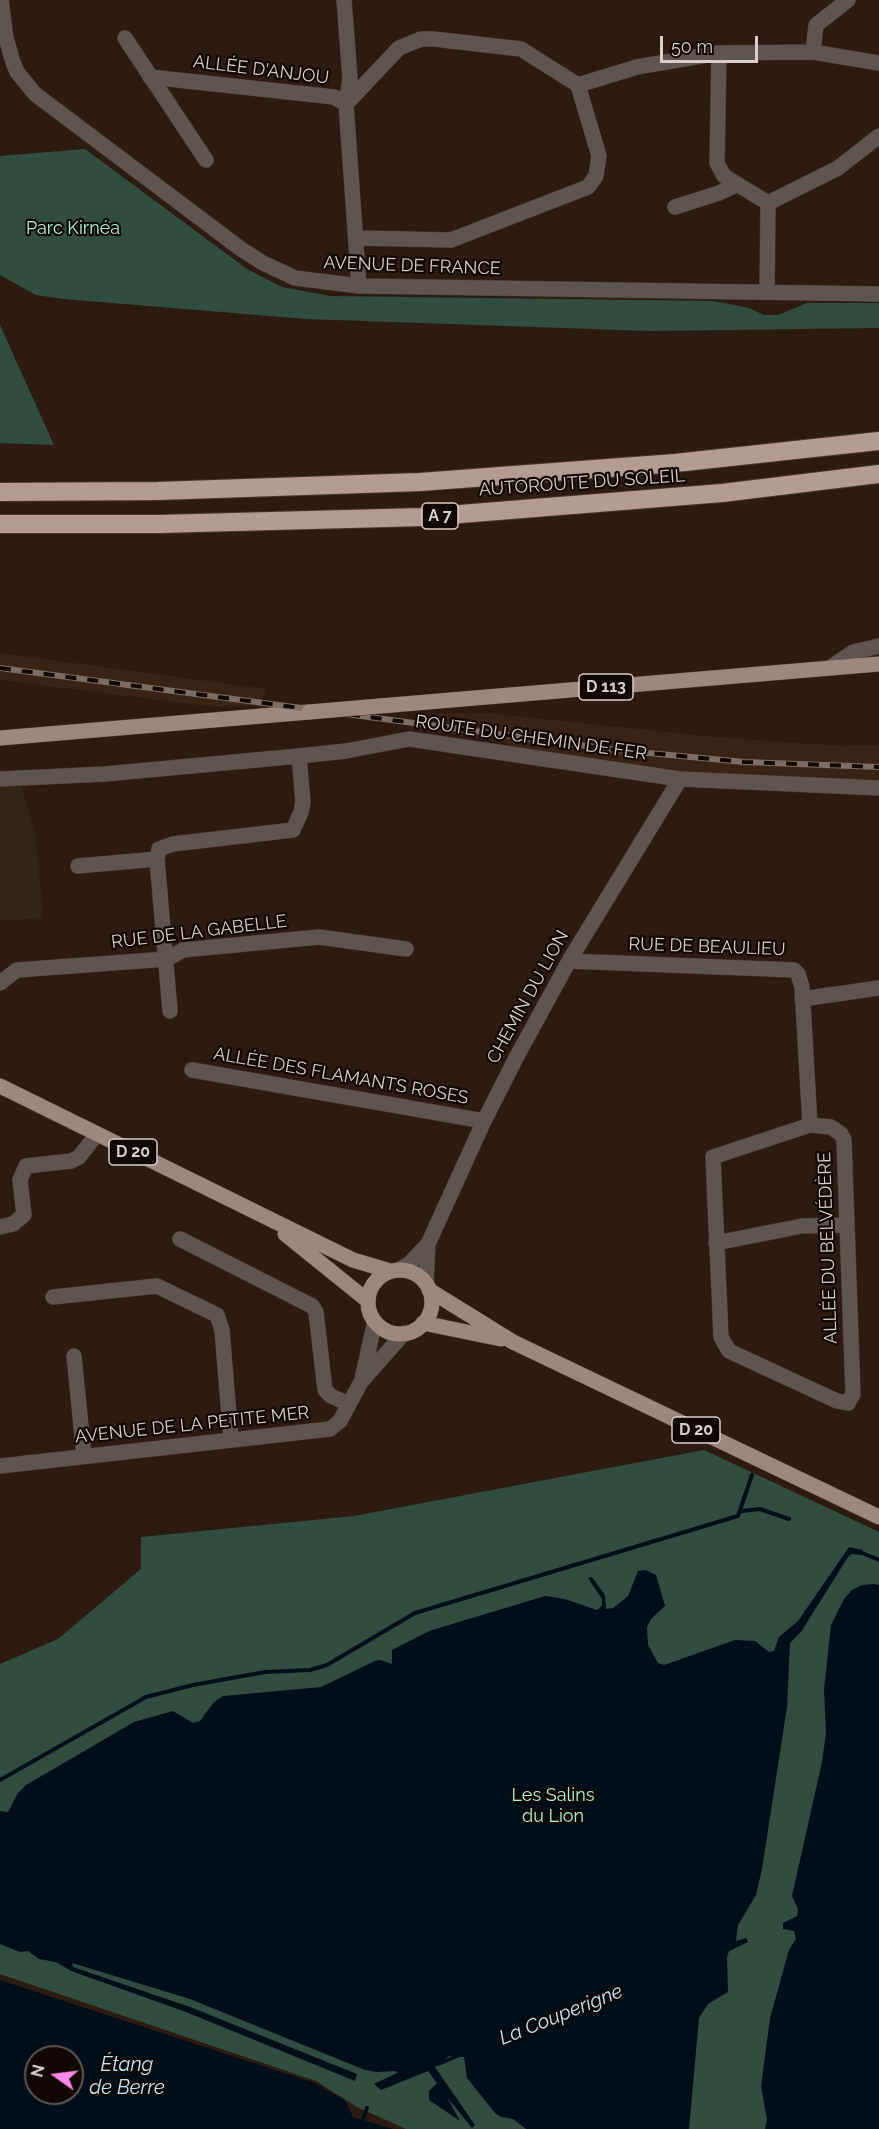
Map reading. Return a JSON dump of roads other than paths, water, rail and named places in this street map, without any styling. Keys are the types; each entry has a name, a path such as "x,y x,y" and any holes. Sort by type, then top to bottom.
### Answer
{"highway":[{"name":"AUTOROUTE DU SOLEIL","path":"0,492 169,491 420,482 675,464 879,441"},
{"name":"AUTOROUTE DU SOLEIL","path":"0,524 159,524 423,517 722,494 879,474"}],"main road":[{"name":"D 113","path":"0,738 879,664"},
{"name":"D 20","path":"0,1086 353,1260 394,1271"},
{"name":"D 20","path":"267,1218 368,1301"},
{"path":"394,1271 414,1273 427,1286 431,1307 423,1323 404,1333 393,1333 375,1322 368,1301 374,1283 394,1271"},
{"name":"D 20","path":"427,1286 513,1342 879,1516"},
{"name":"D 20","path":"423,1323 513,1342"}],"street":[{"name":"AVENUE DE FRANCE","path":"1,0 6,38 17,72 35,93 263,263 279,272 310,282 359,286 879,294"},
{"path":"344,0 350,78 346,104 359,286"},
{"path":"813,52 816,25 848,0"},
{"path":"125,38 206,160"},
{"name":"ALLÉE D'ANJOU","path":"150,77 334,97 346,104 391,54 421,39 521,50 578,86"},
{"path":"356,238 452,240 588,187 596,176 599,156 578,86 637,66 719,53 813,52 879,63"},
{"path":"719,53 717,163 719,171 736,185 768,202"},
{"path":"768,202 838,168 879,136"},
{"path":"675,207 719,194 736,185"},
{"path":"767,292 768,202"},
{"path":"831,667 853,652 879,646"},
{"name":"ROUTE DU CHEMIN DE FER","path":"0,779 105,774 299,756 346,751 409,740 680,779 879,788"},
{"path":"170,1011 157,859 159,849 173,844 293,830 302,812 303,802 299,756"},
{"name":"CHEMIN DU LION","path":"394,1271 409,1264 428,1244 484,1121 569,961 680,779"},
{"path":"78,866 157,859"},
{"name":"RUE DE LA GABELLE","path":"0,982 17,970 167,959 183,950 320,937 406,949"},
{"name":"RUE DE BEAULIEU","path":"569,961 789,968 798,974 802,999 810,1125"},
{"path":"802,999 879,988"},
{"name":"ALLÉE DES FLAMANTS ROSES","path":"192,1070 484,1121"},
{"name":"ALLÉE DU BELVÉDÈRE","path":"810,1125 831,1127 841,1134 844,1140 853,1394 848,1403 837,1401 726,1347 721,1337 713,1157 810,1125"},
{"path":"0,1227 13,1224 24,1215 20,1180 26,1166 71,1161 79,1157 97,1134"},
{"path":"716,1243 802,1226 847,1225"},
{"path":"180,1239 312,1306 316,1312 325,1390 331,1396 349,1404"},
{"name":"CHEMIN DU LION","path":"427,1286 428,1244"},
{"path":"53,1298 157,1286 217,1316 222,1330 231,1440"},
{"name":"AVENUE DE LA PETITE MER","path":"361,1382 375,1322"},
{"name":"AVENUE DE LA PETITE MER","path":"0,1466 324,1431 340,1421 361,1382 404,1333"},
{"path":"74,1356 84,1456"}],"water":[{"path":"849,1547 863,1550 861,1555 852,1554 848,1557 801,1632 790,1643 787,1707 762,1869 756,1895 738,1925 736,1941 746,1938 748,1942 729,1951 727,1957 728,1992 708,2004 699,2018 689,2129 526,2129 513,2119 501,2117 495,2113 467,2078 464,2057 449,2056 435,2067 475,2125 472,2128 447,2097 460,2121 429,2100 429,2091 437,2083 428,2071 381,2090 374,2084 397,2073 396,2071 365,2070 190,1999 72,1963 73,1967 190,2007 357,2074 355,2081 186,2012 71,1971 56,1962 39,1959 28,1951 20,1952 0,1944 0,1811 8,1812 18,1793 26,1785 134,1722 173,1711 193,1723 200,1721 214,1702 223,1696 321,1687 375,1661 380,1660 392,1664 392,1650 429,1631 545,1596 565,1599 597,1610 602,1605 602,1599 588,1578 592,1577 605,1595 606,1609 613,1608 628,1596 638,1571 646,1570 656,1575 665,1606 651,1619 647,1627 648,1645 658,1663 664,1665 735,1640 755,1641 769,1652 774,1651 779,1637 798,1621"},
{"path":"862,1585 879,1585 879,2129 765,2129 767,2120 761,2086 770,2018 789,1950 796,1939 794,1931 783,1929 783,1923 797,1916 798,1909 792,1896 822,1762 826,1733 824,1689 831,1625 844,1599 852,1590"},
{"name":"Étang de Berre","path":"0,1980 312,2082 345,2100 353,2117 393,2129 0,2129"}],"waterway":[{"path":"0,1780 146,1697 193,1685 265,1672 310,1670 327,1665 415,1613 738,1516 752,1475"},
{"path":"742,1511 760,1509 789,1519"},
{"path":"862,1553 879,1560"},
{"name":"La Couperigne","path":"438,2064 462,2054"},
{"name":"La Couperigne","path":"363,2120 367,2108"}],"railway":[{"path":"0,668 617,750 744,762 879,767"}],"park label":[{"name":"Parc Kirnéa","path":"73,229"},
{"name":"Les Salins du Lion","path":"553,1806"}]}
